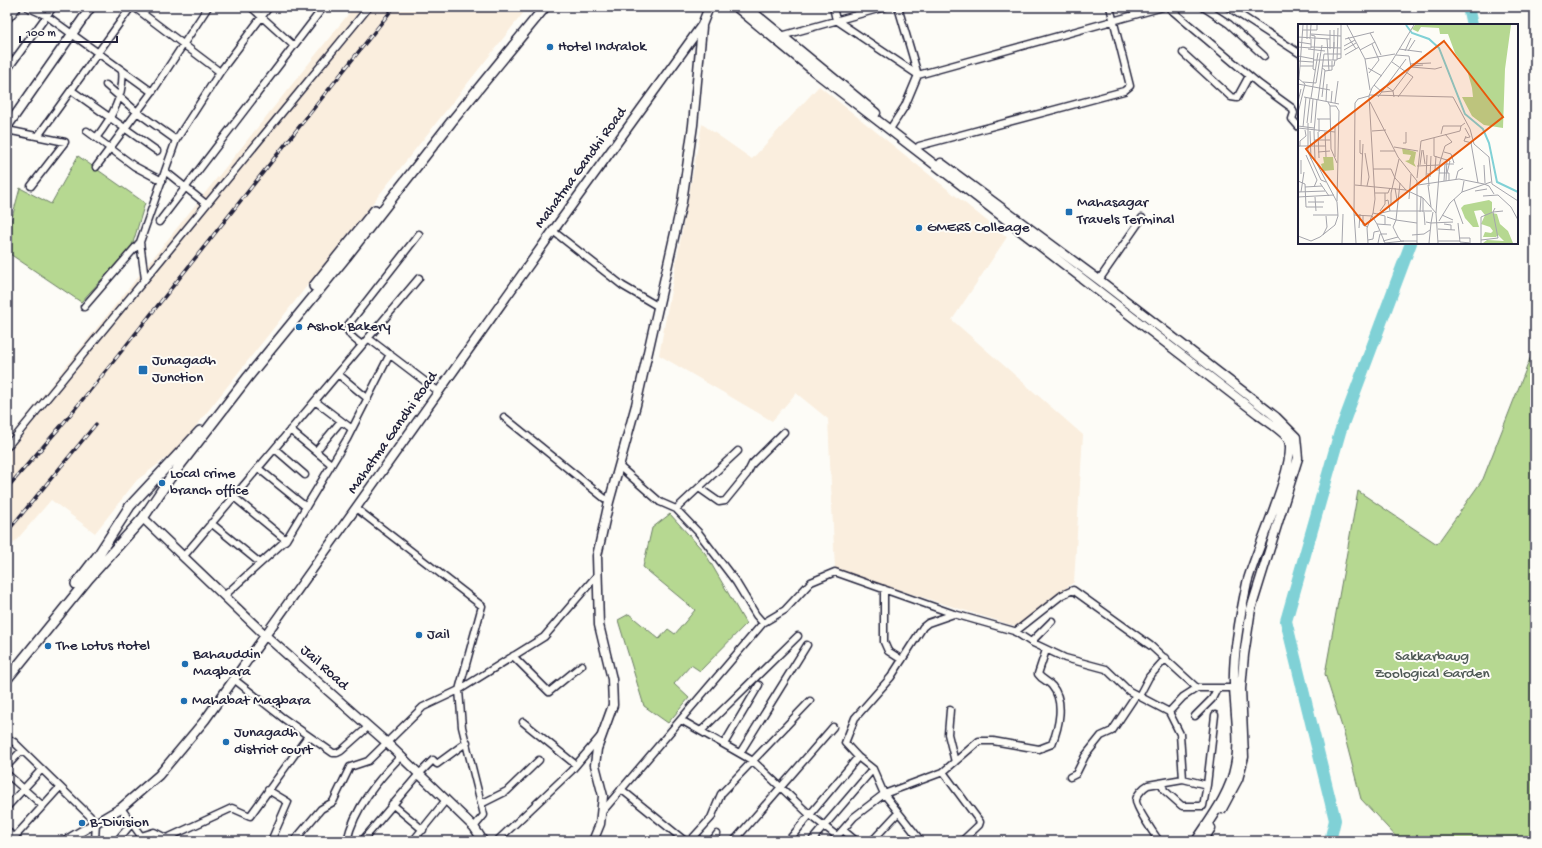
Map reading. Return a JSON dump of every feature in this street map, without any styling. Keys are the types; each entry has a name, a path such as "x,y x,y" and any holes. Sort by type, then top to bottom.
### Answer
{"main road":[{"path":"7,671 100,554 130,506 212,418 298,306 538,7"},
{"path":"7,679 84,584 143,518 170,478 248,377 346,257 452,121 546,7"},
{"path":"140,496 152,506"},
{"path":"115,530 124,538"}],"street":[{"path":"7,20 18,7"},
{"path":"27,7 47,16 152,92"},
{"path":"7,70 53,7"},
{"path":"31,186 65,142 7,129 91,7"},
{"path":"38,136 131,7"},
{"path":"134,7 220,72"},
{"path":"96,168 152,92 208,7"},
{"path":"251,7 294,46"},
{"path":"84,307 140,242 176,140 220,72 269,7"},
{"path":"7,448 369,7"},
{"name":"Mahatma Gandhi Road","path":"65,841 121,808 159,775 205,720 357,509 553,231 702,25 709,7"},
{"path":"736,7 816,74 1286,436 1290,441 1289,457 1248,582 1236,652 1238,688 1238,744 1235,767 1225,794 1196,841"},
{"path":"747,7 892,126 1099,280 1276,417 1296,437 1298,458 1251,609 1238,688 1244,721 1244,757 1238,779 1231,794 1203,841"},
{"path":"833,7 836,20 918,75 1164,7"},
{"path":"781,36 885,7"},
{"path":"892,126 905,106 918,75 898,7"},
{"path":"918,146 1124,90 1130,86 1110,7"},
{"path":"1168,7 1249,76 1292,108 1294,113 1292,118 1298,126"},
{"path":"1203,7 1229,24 1264,56"},
{"path":"1228,7 1298,52"},
{"path":"159,222 322,9"},
{"path":"593,841 600,824 603,796 595,765 597,749 613,705 612,679 599,625 597,556 609,502 620,467 659,307 688,172 702,25"},
{"path":"1183,53 1231,97 1237,98 1249,76"},
{"path":"96,138 111,119 123,80 122,70"},
{"path":"106,85 137,112 176,140"},
{"path":"71,90 157,151"},
{"path":"87,131 134,166 162,181"},
{"path":"165,171 206,204"},
{"path":"1099,280 1142,218"},
{"path":"553,231 623,286 659,307"},
{"path":"362,345 348,333 348,325 419,234"},
{"path":"140,242 145,279"},
{"path":"183,557 419,278"},
{"path":"368,338 439,392"},
{"path":"224,596 286,540 352,429 390,354"},
{"path":"338,374 367,398"},
{"path":"315,401 352,429"},
{"path":"504,417 609,502"},
{"path":"316,452 341,421"},
{"path":"290,430 331,464"},
{"path":"699,488 719,502 725,501 747,474 752,464 784,432"},
{"path":"274,449 305,475"},
{"path":"676,509 738,451"},
{"path":"620,467 660,502 676,509 702,538 736,582 763,624"},
{"path":"258,468 306,507"},
{"path":"234,497 286,540"},
{"path":"357,509 482,606 458,690 462,727 467,742 484,815 474,827"},
{"name":"Jail Road","path":"143,518 266,636 401,756 474,827 483,841"},
{"path":"211,524 260,563"},
{"path":"602,812 763,624 784,610 811,582 835,572 954,614 1015,632 1046,650 1065,658 1106,669 1129,691 1169,712 1180,734 1183,779"},
{"path":"294,841 321,809 333,802 350,767 366,762 423,707 458,690 544,637 598,574"},
{"path":"884,589 884,642 888,651 902,660"},
{"path":"1015,632 1062,595 1073,590 1151,646 1166,658 1197,688"},
{"path":"919,840 884,794 873,769 858,757 845,743 855,718 891,677 925,624 954,614"},
{"path":"1031,642 1052,621"},
{"path":"701,731 798,636"},
{"path":"740,753 807,645"},
{"path":"681,720 753,760 810,815 825,826 835,838 854,817 884,794 943,772 979,741 993,741 1039,749 1052,744 1057,732 1060,700 1051,685 1041,679 1038,674 1046,650"},
{"path":"513,656 549,692 582,665"},
{"path":"1070,777 1076,774 1085,756 1101,736 1112,731 1149,677 1166,658"},
{"path":"234,680 333,753 337,753 368,727"},
{"path":"724,744 759,685"},
{"path":"1169,712 1183,696 1197,688 1238,688"},
{"path":"1195,716 1212,699 1217,688"},
{"path":"690,841 711,818 721,794 810,701"},
{"path":"950,710 948,734 955,762"},
{"path":"1162,784 1164,790 1182,806 1203,806 1207,785 1215,715"},
{"path":"523,722 576,765"},
{"path":"734,841 780,786 833,727"},
{"path":"497,841 576,765 603,734"},
{"path":"121,808 132,823 140,839 154,832 170,840 232,808 250,816 308,736"},
{"path":"7,738 22,750 96,822 95,841"},
{"path":"362,841 392,804 433,760 437,764 467,742"},
{"path":"7,766 22,750"},
{"path":"347,841 358,811 381,776 401,756"},
{"path":"788,841 858,757"},
{"path":"481,804 507,791 539,760"},
{"path":"7,807 42,769"},
{"path":"813,839 873,769"},
{"path":"943,772 980,822 979,825 962,841"},
{"path":"7,774 43,806"},
{"path":"1159,841 1136,801 1144,787 1150,784 1162,784 1183,779 1207,785"},
{"path":"7,831 13,839 60,787"},
{"path":"621,789 685,841"},
{"path":"268,790 288,802 271,841"},
{"path":"414,841 446,800"},
{"path":"392,804 422,830"},
{"path":"872,841 898,812"},
{"path":"117,841 132,823"},
{"path":"843,830 856,841"},
{"path":"712,841 717,834"}],"shaded area":[{"path":"354,7 528,7 177,450 137,480 95,533 51,500 7,551 7,440"},
{"path":"819,86 1007,237 952,320 1083,435 1074,582 1018,627 835,570 828,419 796,393 772,421 659,355 702,124 752,159"}],"green space":[{"path":"78,156 145,203 132,246 81,302 7,252 7,236 20,188 51,204"},
{"name":"Sakkarbaug Zoological Garden","path":"1535,346 1535,841 1400,841 1361,799 1343,730 1325,674 1358,491 1437,544 1483,479"},
{"path":"670,514 705,553 746,624 700,671 691,665 674,684 689,698 668,723 644,706 618,620 629,614 659,639 668,629 675,634 695,610 643,567 652,528"}],"waterway":[{"path":"1468,7 1472,24"},
{"path":"1330,841 1335,820 1286,621 1340,432 1411,244"}],"railway":[{"path":"7,488 61,426 109,367 394,7"},
{"path":"7,532 96,424"}],"place":[{"name":"Hotel Indralok","path":"550,47"},
{"name":"Mahasagar Travels Terminal","path":"1069,212"},
{"name":"GMERS Colleage","path":"919,228"},
{"name":"Ashok Bakery","path":"299,327"},
{"name":"Junagadh Junction","path":"143,370"},
{"name":"Local crime branch office","path":"162,483"},
{"name":"Jail","path":"419,635"},
{"name":"The Lotus Hotel","path":"48,646"},
{"name":"Bahauddin Maqbara","path":"185,664"},
{"name":"Mahabat Maqbara","path":"184,701"},
{"name":"Junagadh district court","path":"226,742"},
{"name":"B-Division","path":"82,823"}]}
